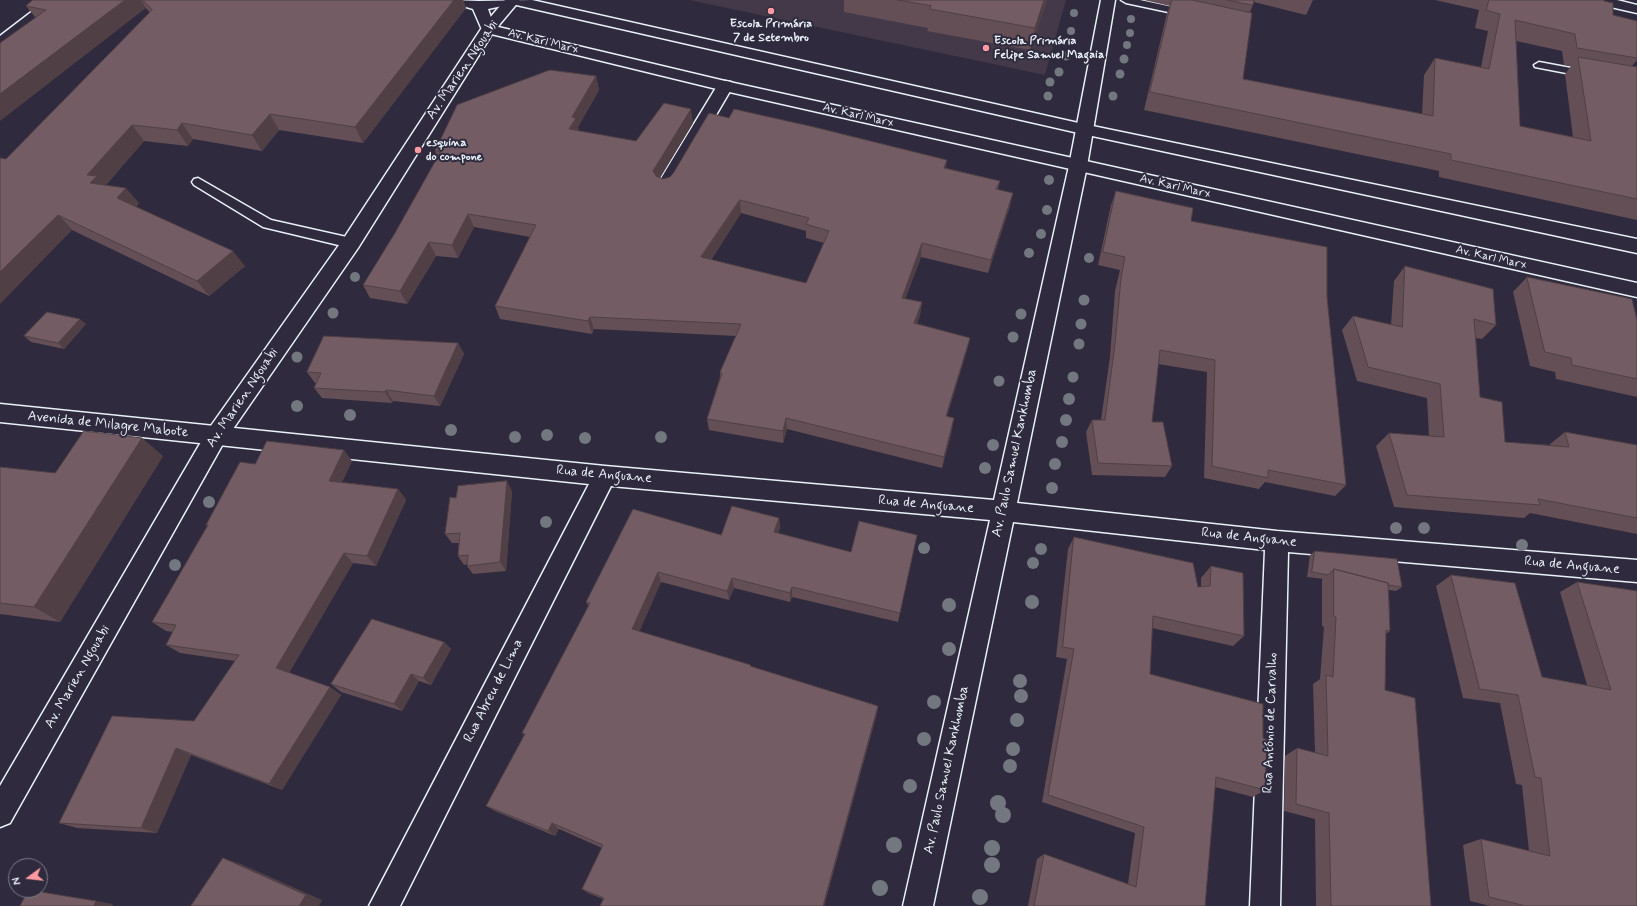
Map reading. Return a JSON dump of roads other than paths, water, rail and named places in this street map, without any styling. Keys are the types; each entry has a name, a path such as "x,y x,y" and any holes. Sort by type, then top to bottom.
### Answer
{"street":[{"path":"0,44 56,0"},
{"path":"458,0 480,6 513,0 1083,129 1637,246"},
{"name":"Av. Marien Ngouabi","path":"0,814 216,436 351,243 488,29 513,0"},
{"name":"Av. Paulo Samuel Kankhomba","path":"918,906 1002,511 1078,166 1083,129 1108,0"},
{"path":"1598,0 1637,9"},
{"name":"Av. Karl Marx","path":"480,6 488,29 725,86 1637,290"},
{"path":"666,185 725,86"},
{"name":"Avenida de Milagre Mabote","path":"0,413 216,436"},
{"name":"Rua de Anguane","path":"216,436 605,476 1002,511 1277,541 1637,571"},
{"name":"Rua Abreu de Lima","path":"384,906 605,476"},
{"name":"Rua António de Carvalho","path":"1265,906 1277,541"}],"lane":[{"path":"1126,0 1196,15"},
{"path":"1539,65 1599,76"},
{"path":"198,182 267,224 351,243"}],"place":[{"name":"Escola Primária 7 de Setembro","path":"771,11"},
{"name":"Escola Primária Felipe Samuel Magaia","path":"986,48"},
{"name":"esquina do compone","path":"418,150"}]}
